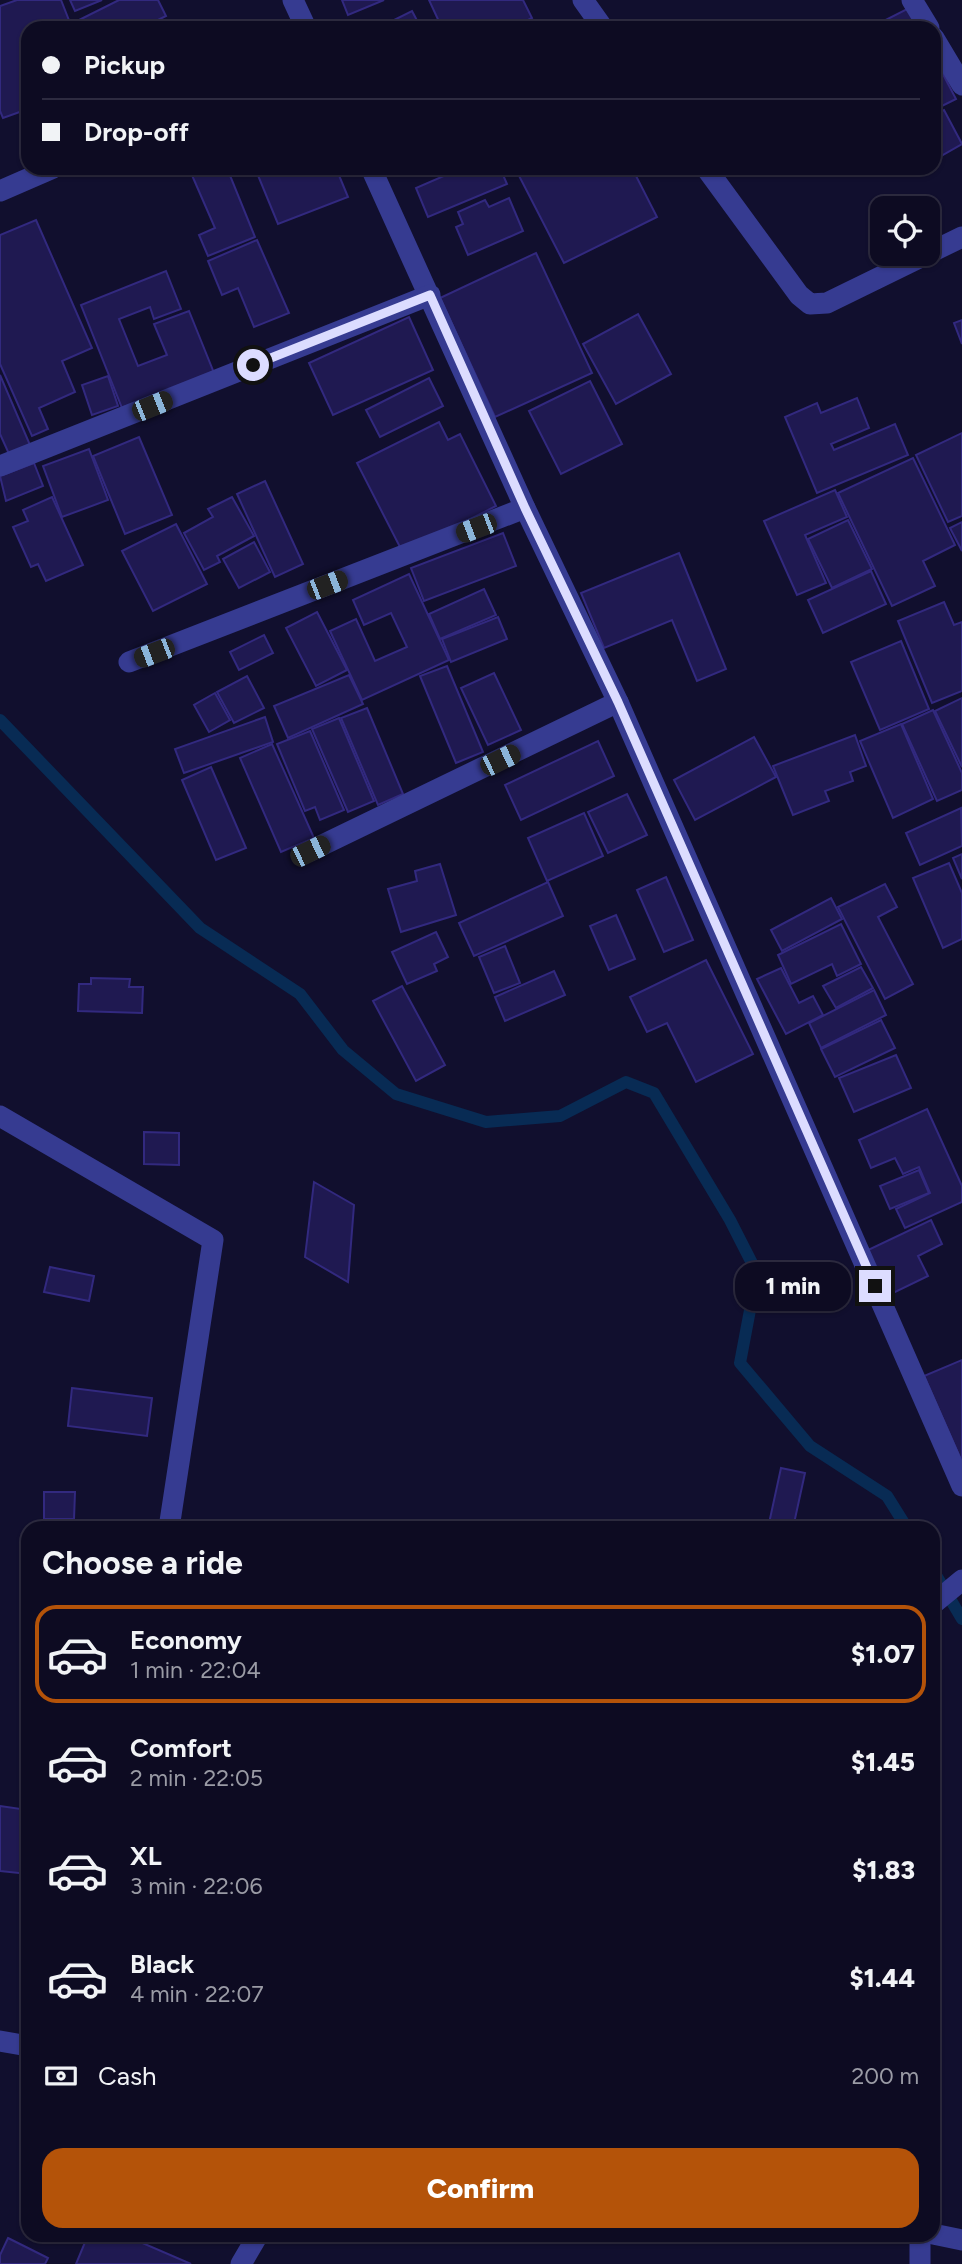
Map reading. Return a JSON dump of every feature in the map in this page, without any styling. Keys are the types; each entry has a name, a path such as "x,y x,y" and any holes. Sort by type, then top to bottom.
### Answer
{"street":[{"path":"293,0 303,21"},
{"path":"583,0 598,21"},
{"path":"912,0 925,21"},
{"path":"941,50 962,85"},
{"path":"0,191 37,175"},
{"path":"374,175 525,508 618,702 962,1486"},
{"path":"711,175 799,295 810,304 827,303 962,237"},
{"path":"0,466 430,295"},
{"path":"129,662 525,508"},
{"path":"310,851 618,702"},
{"path":"0,1116 213,1240 170,1521"},
{"path":"940,1598 962,1580"},
{"path":"0,2041 21,2045"},
{"path":"940,2235 962,2240"},
{"path":"241,2264 254,2242"},
{"path":"920,2242 920,2264"}],"building":[{"path":"17,0 61,0 69,21 21,21 21,112 3,118 0,111 0,6"},
{"path":"70,0 102,0 75,11"},
{"path":"119,0 158,0 166,16 156,21 77,21"},
{"path":"342,0 384,0 348,15"},
{"path":"429,0 523,0 532,18 526,21 439,21"},
{"path":"909,8 916,21 884,21"},
{"path":"412,11 417,21 392,21"},
{"path":"941,70 956,99 941,106"},
{"path":"944,110 962,144 941,156 941,112"},
{"path":"192,175 230,175 255,237 208,256 199,235 215,228"},
{"path":"258,175 339,175 348,197 278,224"},
{"path":"446,175 503,175 507,184 428,217 416,188"},
{"path":"519,175 636,175 657,217 564,263"},
{"path":"509,198 523,231 468,255 456,227 463,224 458,212 485,200 489,207"},
{"path":"36,220 92,348 62,361 75,392 39,408 48,429 32,436 0,364 0,235"},
{"path":"257,240 289,313 254,327 238,288 222,295 208,261"},
{"path":"536,253 592,373 495,417 440,298"},
{"path":"166,271 181,309 154,319 150,307 119,319 138,366 167,355 154,324 189,311 214,373 122,408 81,305"},
{"path":"638,314 671,374 616,404 583,344"},
{"path":"409,317 433,370 333,415 309,363"},
{"path":"962,320 962,344 954,323"},
{"path":"0,375 30,445 9,454 0,434"},
{"path":"108,376 118,406 92,415 82,385"},
{"path":"429,378 443,406 380,437 366,410"},
{"path":"590,381 622,444 561,474 529,411"},
{"path":"857,398 869,428 831,444 834,450 895,424 908,455 817,493 785,417 817,403 821,413"},
{"path":"439,422 448,440 460,434 496,506 403,553 357,463"},
{"path":"962,433 962,516 948,522 916,455"},
{"path":"139,437 172,515 125,534 93,456"},
{"path":"89,449 108,500 62,517 43,466"},
{"path":"913,458 955,545 923,561 935,586 892,606 838,493"},
{"path":"34,463 43,486 6,501 0,476"},
{"path":"265,481 303,564 275,577 237,494"},
{"path":"835,490 847,517 805,535 826,583 797,595 764,521"},
{"path":"52,497 83,565 46,581 38,564 31,567 13,527 28,521 23,510"},
{"path":"232,497 254,536 217,556 220,562 204,570 184,533 213,517 208,509"},
{"path":"848,520 872,569 832,588 808,539"},
{"path":"962,522 962,551 950,528"},
{"path":"176,524 207,584 153,611 122,551"},
{"path":"503,533 516,566 424,601 411,568"},
{"path":"254,542 270,572 239,588 223,559"},
{"path":"679,553 726,669 697,681 672,620 604,648 581,593"},
{"path":"871,571 886,604 823,633 808,600"},
{"path":"409,574 449,660 362,700 330,631 356,619 375,661 407,647 391,613 364,625 353,600"},
{"path":"484,589 496,615 440,639 429,614"},
{"path":"944,602 954,625 962,622 962,691 932,703 898,621"},
{"path":"317,612 347,670 316,686 286,628"},
{"path":"498,617 507,639 451,662 442,639"},
{"path":"264,635 273,653 239,670 230,652"},
{"path":"901,641 929,709 880,730 851,662"},
{"path":"447,666 483,752 456,763 420,676"},
{"path":"494,673 521,730 488,745 461,688"},
{"path":"349,675 363,704 288,738 274,706"},
{"path":"247,676 264,708 234,723 217,692"},
{"path":"215,693 230,720 209,732 194,705"},
{"path":"962,698 962,767 935,711"},
{"path":"367,708 403,794 378,805 341,718"},
{"path":"933,710 962,773 962,790 937,801 902,724"},
{"path":"265,717 273,742 184,773 175,749"},
{"path":"339,718 374,801 348,812 312,729"},
{"path":"901,724 933,799 893,818 860,741"},
{"path":"310,731 344,810 320,820 315,807 305,811 277,744"},
{"path":"855,735 866,766 850,772 853,781 825,791 829,801 793,815 773,766"},
{"path":"754,737 776,777 695,820 674,780"},
{"path":"598,741 614,776 521,820 505,785"},
{"path":"272,744 314,838 281,852 240,758"},
{"path":"211,767 246,848 216,860 182,780"},
{"path":"627,794 647,835 608,853 588,812"},
{"path":"961,808 962,846 920,865 906,833"},
{"path":"584,813 603,856 547,881 528,838"},
{"path":"962,854 962,879 953,858"},
{"path":"949,863 962,893 962,939 943,948 913,878"},
{"path":"440,864 456,915 401,932 388,889 417,881 415,871"},
{"path":"666,877 693,940 664,952 637,890"},
{"path":"548,882 563,916 474,956 459,923"},
{"path":"885,884 897,907 878,917 913,984 885,999 838,907"},
{"path":"831,898 842,919 782,951 771,930"},
{"path":"616,915 635,959 609,970 590,926"},
{"path":"841,924 861,964 837,976 832,964 791,984 778,955"},
{"path":"436,932 448,957 434,964 437,971 407,984 392,952"},
{"path":"505,946 520,983 494,993 479,957"},
{"path":"706,960 753,1054 696,1082 667,1023 647,1032 630,997"},
{"path":"861,967 873,988 836,1008 823,986"},
{"path":"781,968 799,1003 813,996 823,1015 786,1034 757,979"},
{"path":"554,971 565,995 505,1021 495,997"},
{"path":"91,978 130,979 129,987 143,987 142,1013 78,1011 79,984 91,984"},
{"path":"402,986 445,1065 416,1081 373,1001"},
{"path":"874,990 886,1015 821,1048 809,1023"},
{"path":"881,1020 895,1048 835,1077 821,1049"},
{"path":"896,1055 911,1088 854,1112 839,1078"},
{"path":"927,1109 962,1186 962,1202 905,1228 896,1209 930,1193 919,1167 903,1174 895,1158 871,1168 859,1140"},
{"path":"144,1132 179,1133 179,1165 144,1164"},
{"path":"919,1170 929,1193 890,1209 880,1186"},
{"path":"314,1182 354,1205 348,1282 305,1257"},
{"path":"931,1220 942,1244 918,1256 928,1276 887,1296 866,1251"},
{"path":"50,1267 94,1276 89,1301 44,1292"},
{"path":"962,1360 962,1462 924,1376"},
{"path":"72,1388 152,1398 147,1436 68,1426"},
{"path":"781,1468 805,1473 795,1521 770,1521"},
{"path":"44,1492 75,1492 74,1519 44,1519"},
{"path":"0,1806 21,1809 21,1873 0,1871"},
{"path":"8,2238 48,2258 45,2264 0,2264 0,2255"},
{"path":"85,2242 140,2242 191,2264 76,2264"}],"waterway":[{"path":"0,720 200,928 300,994 343,1050 396,1094 486,1122 560,1116 626,1082 654,1093 730,1220 757,1273 740,1363 810,1446 887,1496 903,1521"},
{"path":"940,1582 962,1619"}],"route":[{"path":"253,365 430,295 525,508 618,702 875,1286"}]}
